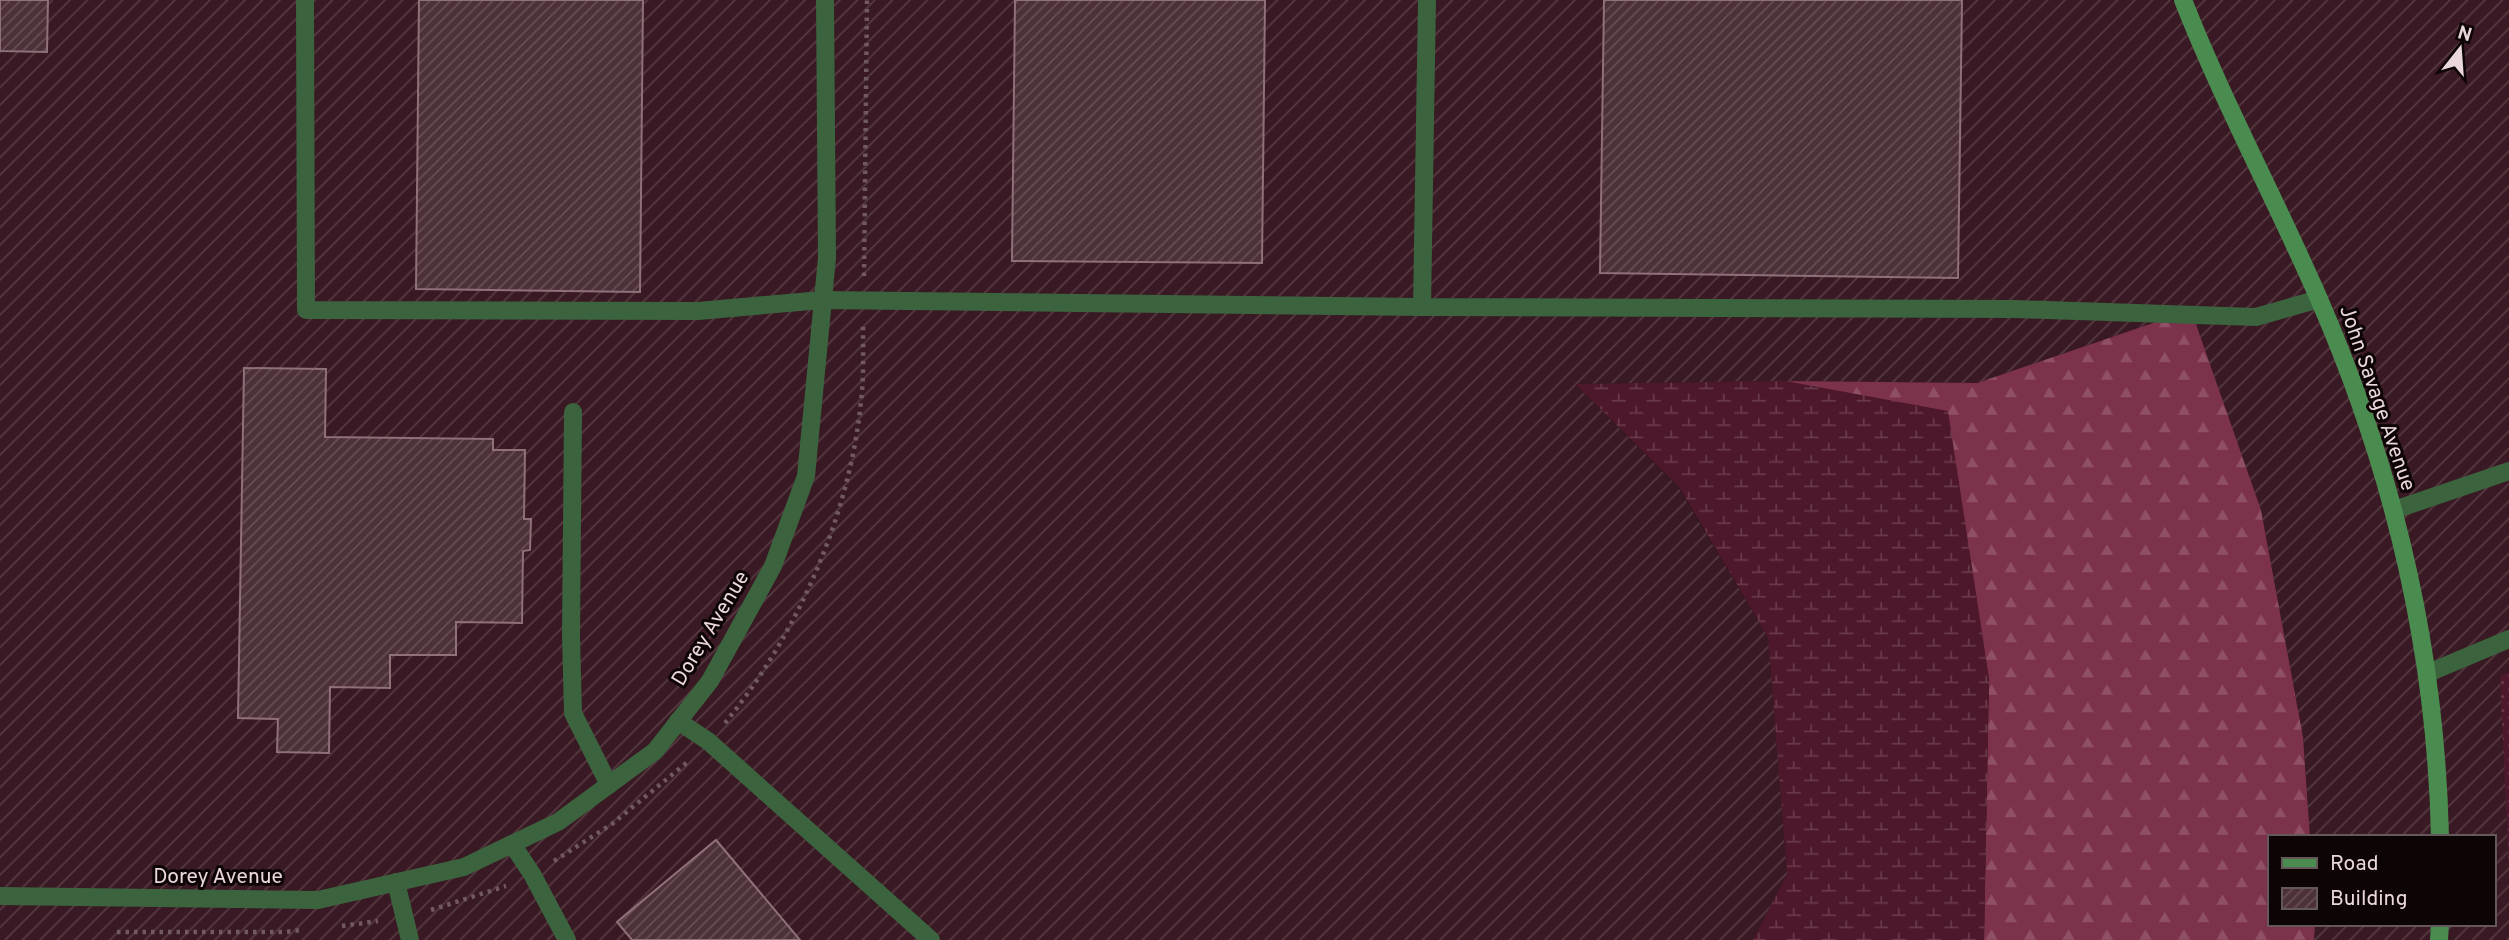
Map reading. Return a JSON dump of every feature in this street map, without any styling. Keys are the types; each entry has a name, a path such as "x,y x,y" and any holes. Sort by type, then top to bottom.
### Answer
{"main road":[{"name":"John Savage Avenue","path":"2183,0 2237,125 2319,299 2366,419 2393,510 2428,673 2441,835"}],"street":[{"path":"305,0 306,310 698,311 822,300 1422,307 2015,309 2256,317 2319,299"},
{"name":"Dorey Avenue","path":"0,896 318,900 464,867 558,822 655,751 710,681 773,566 806,476 827,258 825,0"},
{"path":"1422,307 1427,0"},
{"path":"573,412 570,635 573,713 609,785"},
{"path":"2393,510 2509,471"},
{"path":"2428,673 2509,639"},
{"path":"678,721 708,741 931,940"},
{"path":"512,844 532,874 567,940"},
{"path":"396,882 410,940"}],"path":[{"path":"336,926 405,916 513,884 612,824 661,786 727,720 761,672 790,623 823,554 838,511 862,399 867,0"},
{"path":"117,932 284,932 310,929"}],"shaded area":[{"path":"0,0 2509,0 2509,940 2314,940 2315,926 2495,926 2495,835 2310,835 2303,737 2261,510 2190,310 1977,383 1786,381 1575,384 1678,487 1768,637 1787,874 1753,940 0,940"}],"green space":[{"path":"2191,310 2261,510 2303,737 2310,835 2268,835 2268,926 2315,926 2314,940 1984,940 1989,678 1786,381 1977,383"},
{"path":"1786,381 1948,411 1989,678 1984,940 1753,940 1787,874 1768,637 1679,487 1575,384"},
{"path":"2509,672 2509,869 2500,676"}],"building":[{"path":"0,0 48,0 47,52 0,51"},
{"path":"419,0 643,0 640,292 416,289"},
{"path":"1015,0 1265,0 1262,263 1012,261"},
{"path":"1604,0 1962,0 1958,278 1600,273"},
{"path":"244,368 326,369 325,437 493,439 493,450 525,450 524,519 531,519 530,550 523,551 522,623 456,622 456,655 390,655 390,688 330,687 329,753 277,752 278,719 238,718"},
{"path":"716,840 800,940 632,940 617,922"}]}
